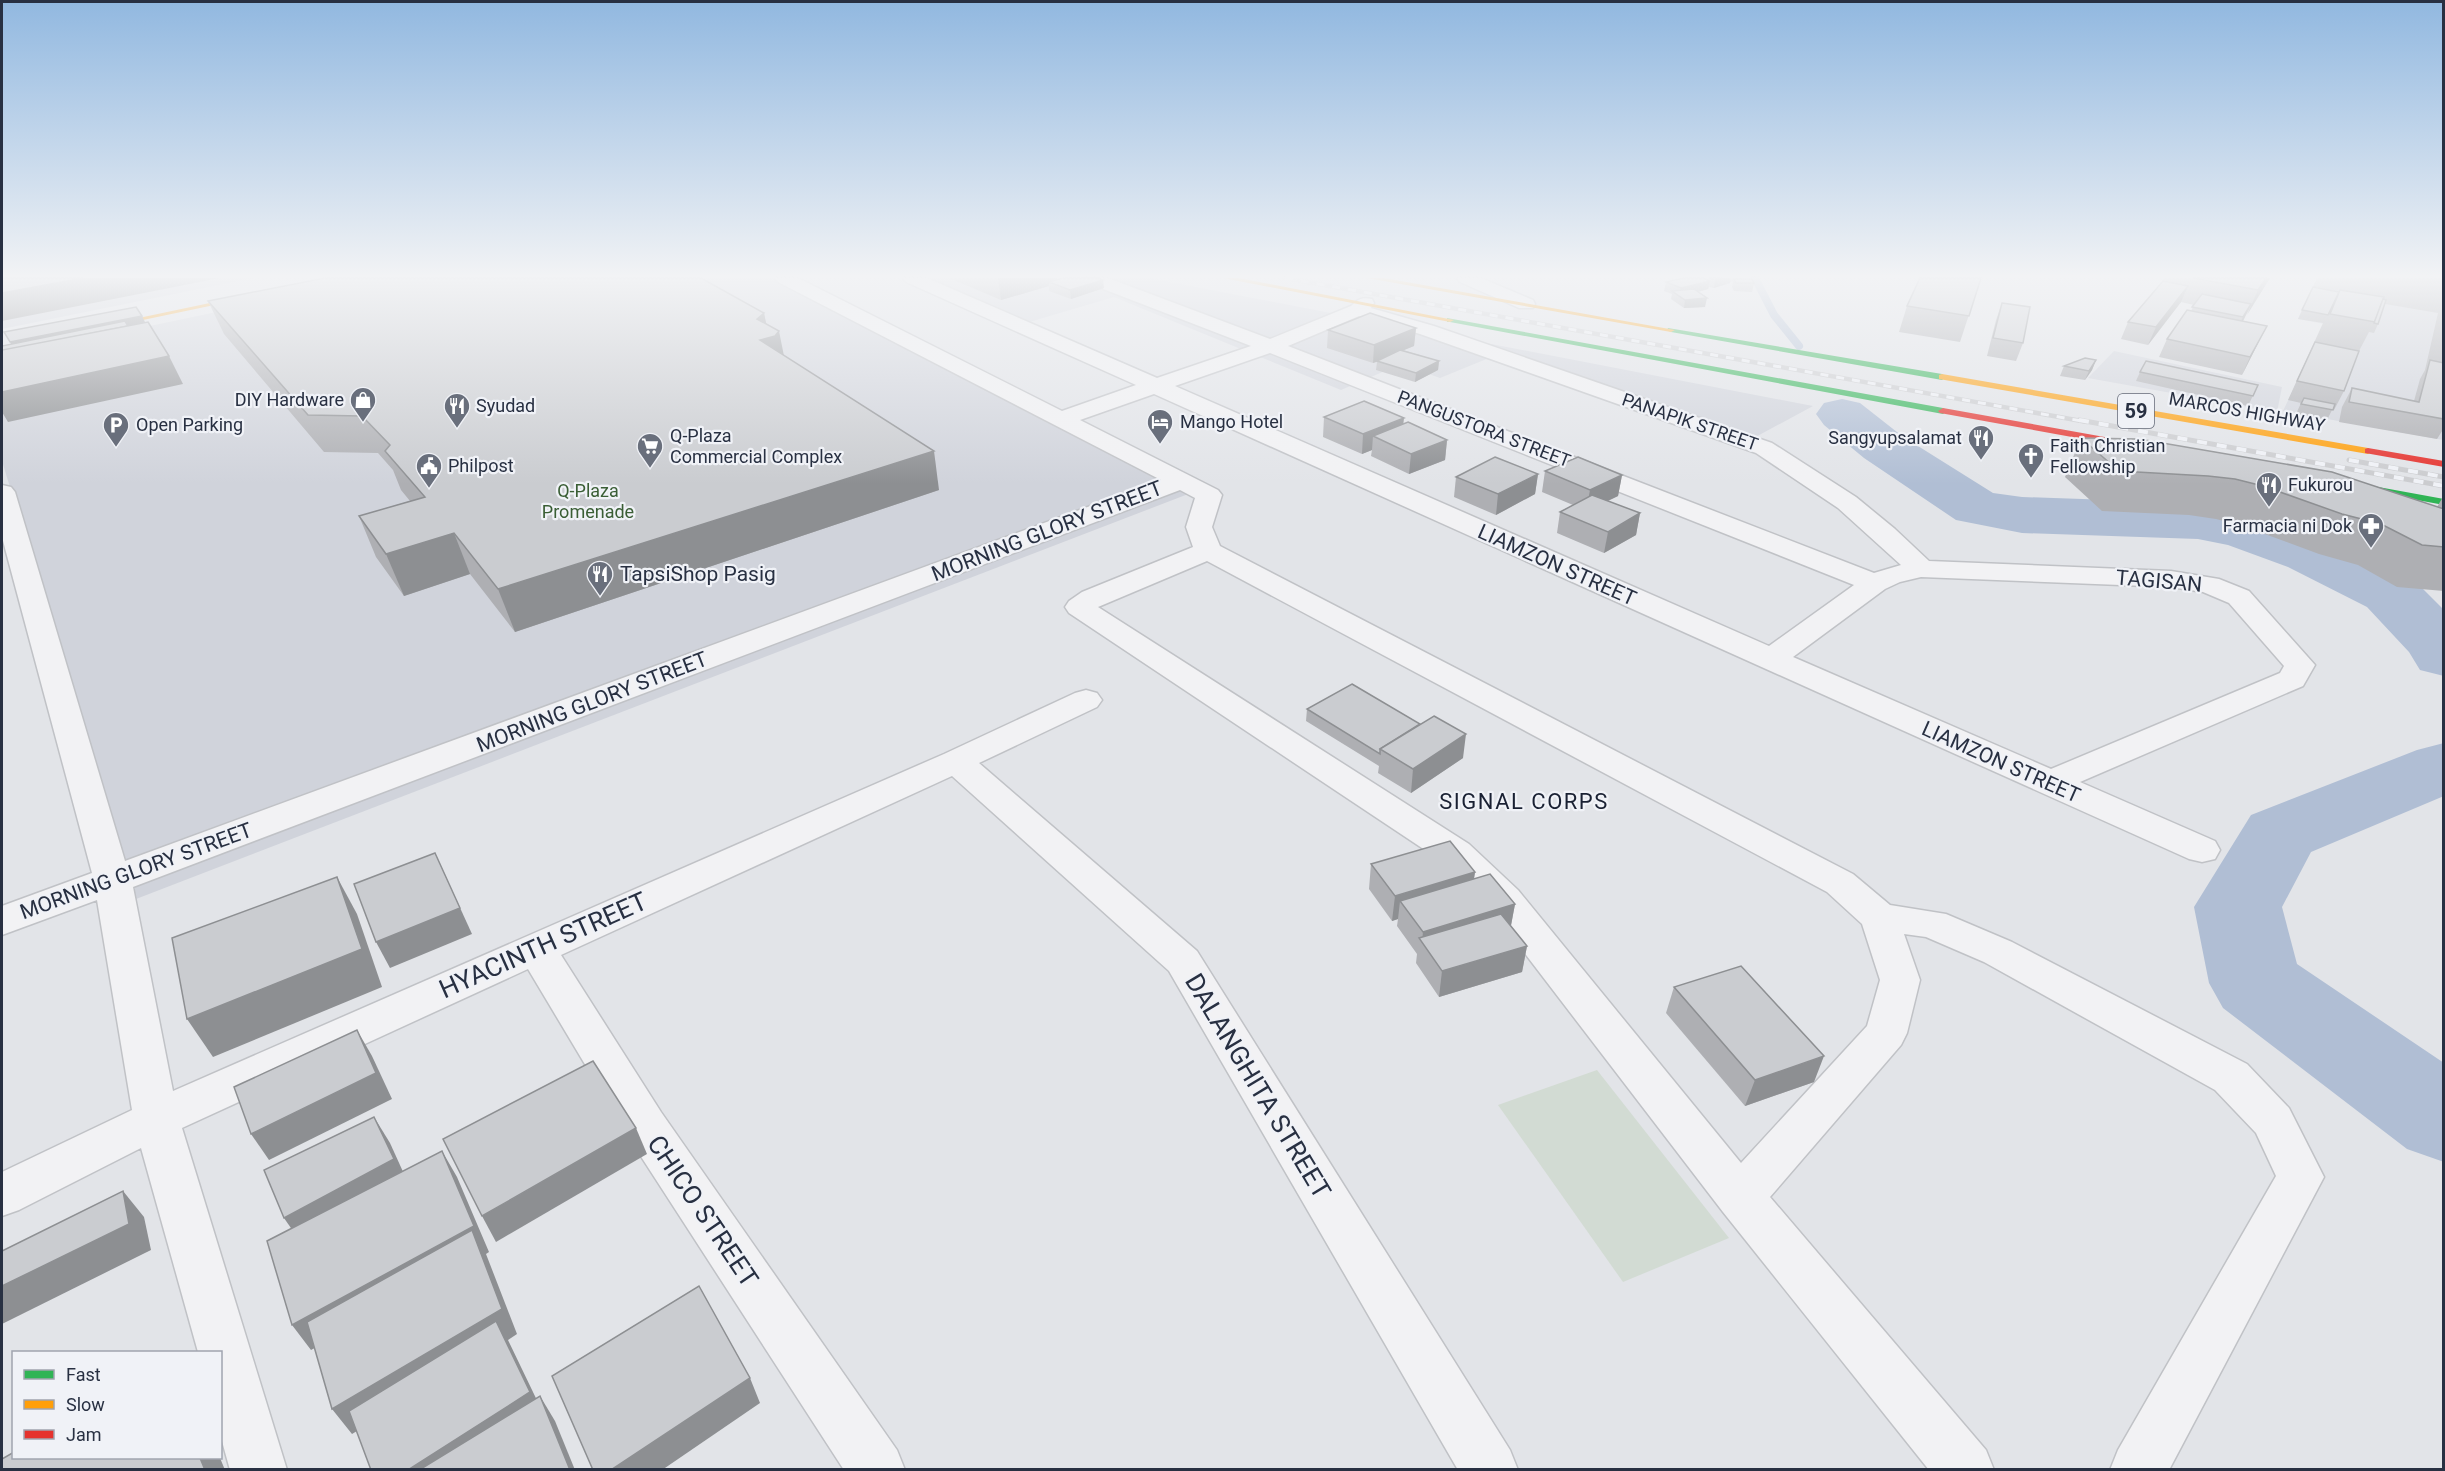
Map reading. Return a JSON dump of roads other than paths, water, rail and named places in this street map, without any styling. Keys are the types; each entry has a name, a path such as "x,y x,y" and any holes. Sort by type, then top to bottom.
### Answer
{"main road":[{"name":"59","path":"1584,347 2152,449"},
{"path":"1630,347 1648,350 1671,347"},
{"path":"1744,376 1729,369 1726,355 1755,347"},
{"name":"MARCOS HIGHWAY","path":"1769,347 2444,464"},
{"path":"2339,483 2444,502"}],"street":[{"path":"919,347 1209,495 1199,527 1208,551 1840,883 1879,917 1900,980 1886,1033 1740,1197"},
{"name":"LIAMZON STREET","path":"1066,347 2202,850"},
{"path":"1061,419 1265,347"},
{"name":"PANGUSTORA STREET","path":"1274,347 1875,583"},
{"name":"PANAPIK STREET","path":"1475,347 1764,448 1786,461 1886,533 1921,569"},
{"name":"MORNING GLORY STREET","path":"2,921 1181,481"},
{"path":"2,492 112,879 125,939 156,1119 259,1470"},
{"path":"1208,551 1092,598 1079,607 1456,853 1504,898 1740,1197 1966,1470"},
{"name":"TAGISAN","path":"1769,660 1875,583 1892,575 1921,569 2171,579 2209,585 2239,597 2300,664 2292,679 2049,783"},
{"name":"HYACINTH STREET","path":"2,1194 156,1119 956,761 1086,700"},
{"name":"DALANGHITA STREET","path":"956,761 1183,961 1490,1470"},
{"path":"1879,917 1932,924 1998,952 2231,1077 2272,1121 2300,1177 2138,1470"},
{"name":"CHICO STREET","path":"536,948 645,1125 876,1470"}],"waterway":[{"path":"1842,414 1883,447 1977,508 2022,515 2198,521 2243,530 2310,554 2390,593 2442,647 2444,655"},
{"path":"2444,767 2280,834 2238,907 2256,983 2444,1119"}],"railway":[{"path":"1667,347 2087,422"},
{"path":"2079,420 2444,486"},
{"path":"2349,460 2444,477"}],"place":[{"name":"DIY Hardware","path":"363,423"},
{"name":"Syudad","path":"457,429"},
{"name":"Mango Hotel","path":"1160,445"},
{"name":"Open Parking","path":"116,448"},
{"name":"Sangyupsalamat","path":"1981,461"},
{"name":"Q-Plaza Commercial Complex","path":"650,469"},
{"name":"Faith Christian Fellowship","path":"2031,479"},
{"name":"Philpost","path":"429,489"},
{"name":"Fukurou","path":"2269,508"},
{"name":"Farmacia ni Dok","path":"2371,549"},
{"name":"TapsiShop Pasig","path":"600,597"}],"district":[{"name":"SIGNAL CORPS","path":"1524,801"}],"park label":[{"name":"Q-Plaza Promenade","path":"588,501"}]}
